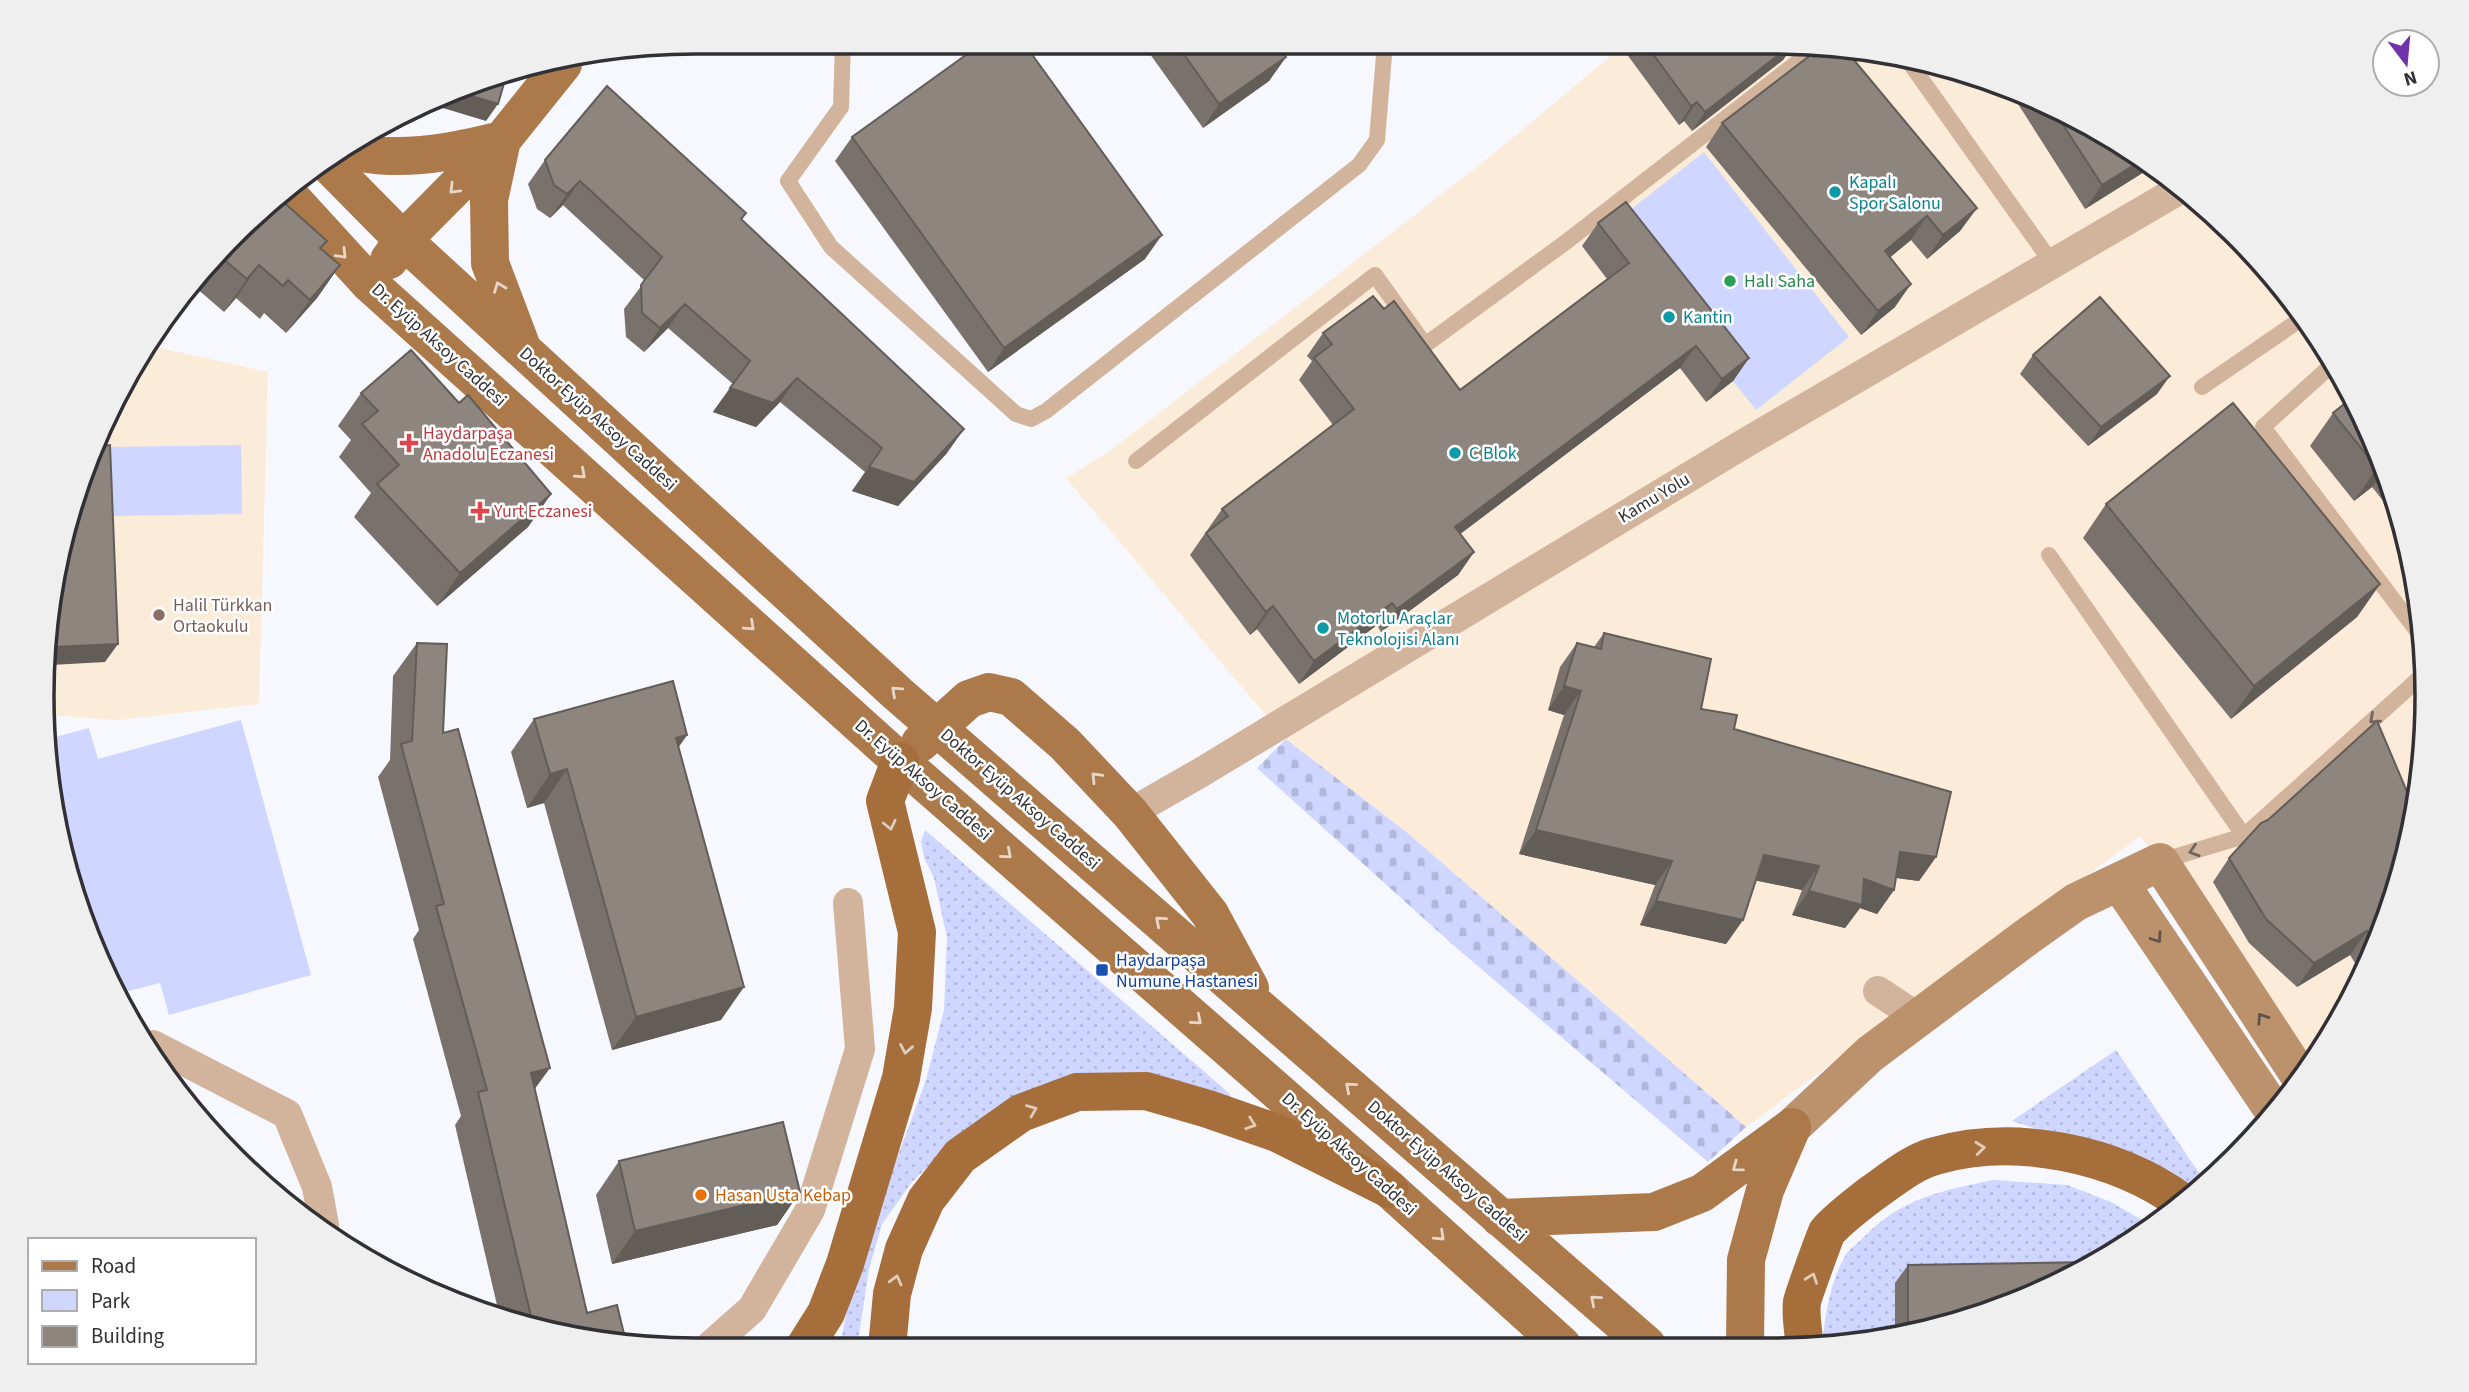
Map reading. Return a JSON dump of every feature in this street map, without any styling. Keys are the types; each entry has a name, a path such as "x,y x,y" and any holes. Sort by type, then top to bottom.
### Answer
{"highway":[{"path":"810,1338 826,1314 845,1265 901,1078 913,1008 917,932 885,801 900,761"},
{"path":"888,1338 892,1294 904,1249 926,1200 960,1156 1021,1114 1077,1092 1146,1091 1208,1109 1277,1133 1389,1189"},
{"path":"1804,1337 1802,1303 1826,1234 1854,1208 1891,1180 1932,1156 1973,1148 2016,1145 2058,1151 2121,1169 2174,1196"}],"main road":[{"path":"370,284 403,240 502,141 558,70"},
{"path":"355,152 390,156 423,155 502,141"},
{"path":"502,141 489,200 490,263 523,351"},
{"path":"331,168 403,240"},
{"name":"Dr. Eyüp Aksoy Caddesi","path":"290,200 370,284 900,761 1389,1189 1554,1338"},
{"name":"Doktor Eyüp Aksoy Caddesi","path":"403,240 937,727 1639,1338"},
{"path":"900,761 970,699 989,692 1011,697 1065,744 1130,813 1210,914 1263,1011"},
{"path":"1500,1217 1654,1212 1702,1193 1792,1127 1870,1054 1917,1017 2076,902 2160,862 2295,1069"},
{"path":"2119,882 2268,1103"},
{"path":"1745,1338 1746,1260 1765,1190 1792,1127"}],"street":[{"name":"Kamu Yolu","path":"1130,813 1728,453 2172,194"},
{"path":"719,1338 752,1309 810,1210 860,1049 848,903"},
{"path":"1878,991 1917,1017"},
{"path":"159,1048 287,1114 317,1187 323,1218"}],"lane":[{"path":"843,54 841,107 788,181 831,247 1016,414 1031,419 1046,411 1360,165 1377,140 1384,54"},
{"path":"1136,461 1375,275 1425,345 1566,242 1806,56"},
{"path":"1915,71 2052,263"},
{"path":"2202,387 2295,323"},
{"path":"2326,370 2263,427 2410,622"},
{"path":"2049,555 2244,836"},
{"path":"2160,862 2244,836 2414,683"}],"shaded area":[{"path":"1613,54 1815,56 1857,60 1939,76 2019,103 2057,120 2130,162 2201,218 2068,291 1286,739 1066,478 1110,451 1496,152"},
{"path":"2201,218 2255,273 2307,339 2349,412 2381,490 2393,530 2409,612 2414,669 2404,678 2414,670 2415,696 2409,780 2393,862 2366,942 2349,980 2305,1055 2140,836 1746,1127 1410,835 1286,739 2068,291"},
{"name":"Halil Türkkan Ortaokulu","path":"157,347 268,372 259,704 119,720 55,716 56,654 67,571 76,530 103,450 120,412"}],"green space":[{"name":"Halı Saha","path":"1704,152 1849,337 1756,410 1611,225"},
{"path":"241,445 242,514 107,516 106,447"},
{"path":"241,720 311,975 169,1015 160,983 126,992 103,942 76,862 60,780 56,737 89,728 98,759"},
{"path":"1286,739 1410,835 1746,1127 1708,1162 1452,944 1257,768"},
{"path":"925,830 1230,1094 1232,1105 1155,1084 956,1139 912,1182 882,1224 869,1269 859,1338 840,1338 847,1309 884,1193 926,1080 944,1010 947,937 934,878 924,858 921,841"},
{"path":"2116,1050 2200,1174 2183,1189 2063,1137 2012,1121"},
{"path":"1994,1180 2067,1185 2111,1202 2143,1221 2057,1272 1979,1304 1898,1325 1823,1335 1832,1288 1840,1266 1851,1248 1878,1224 1908,1204"}],"building":[{"path":"967,54 1032,54 1162,235 1004,348 852,137"},
{"path":"1184,54 1284,54 1286,57 1219,104"},
{"path":"1653,54 1779,54 1705,112 1697,102 1691,106"},
{"name":"Kapalı Spor Salonu","path":"1810,56 1854,60 1977,208 1943,235 1927,216 1885,251 1911,284 1878,311 1722,123"},
{"path":"504,84 498,104 470,96"},
{"path":"607,86 746,213 741,219 964,429 914,482 869,467 882,448 797,378 773,403 730,388 750,361 685,304 660,328 642,313 641,285 662,257 580,181 567,194 554,185 545,160"},
{"path":"2061,122 2134,165 2102,185"},
{"name":"C Blok","path":"1626,202 1749,358 1722,379 1696,346 1455,527 1474,552 1397,609 1392,603 1314,661 1273,606 1266,612 1206,533 1228,516 1222,509 1354,409 1314,358 1332,344 1323,333 1373,296 1384,309 1394,301 1460,390 1629,263 1598,223"},
{"path":"285,204 327,241 320,248 340,265 310,300 288,280 283,286 259,265 247,279 225,261"},
{"path":"2100,297 2170,376 2101,427 2033,355"},
{"path":"411,350 459,403 468,395 551,494 460,573 377,484 399,465 362,424 378,411 361,393"},
{"path":"2233,403 2380,584 2254,686 2106,504"},
{"path":"2345,404 2369,458 2333,413"},
{"path":"110,445 118,644 57,647 60,612 76,530 105,446"},
{"path":"1604,633 1711,659 1701,709 1737,715 1734,729 1951,792 1936,857 1900,852 1894,890 1864,879 1862,905 1809,891 1819,866 1764,855 1743,920 1656,901 1672,861 1536,830 1581,691 1564,686 1577,643 1601,649"},
{"path":"417,643 447,644 443,733 458,729 550,1068 531,1073 587,1313 617,1305 624,1333 531,1316 478,1092 487,1090 436,906 444,904 401,744 412,741"},
{"path":"673,681 687,735 676,738 744,987 636,1017 567,769 550,774 534,719"},
{"path":"2377,721 2407,792 2393,862 2369,934 2367,931 2314,963 2266,919 2229,858 2261,823 2268,820"},
{"path":"783,1122 800,1192 635,1231 619,1161"},
{"path":"2075,1262 2019,1289 1979,1304 1908,1323 1908,1265"}],"place":[{"name":"Kapalı Spor Salonu","path":"1835,192"},
{"name":"Halı Saha","path":"1730,281"},
{"name":"Kantin","path":"1669,317"},
{"name":"Haydarpaşa Anadolu Eczanesi","path":"409,443"},
{"name":"C Blok","path":"1455,453"},
{"name":"Yurt Eczanesi","path":"480,511"},
{"name":"Halil Türkkan Ortaokulu","path":"159,615"},
{"name":"Motorlu Araçlar Teknolojisi Alanı","path":"1323,628"},
{"name":"Haydarpaşa Numune Hastanesi","path":"1102,970"},
{"name":"Hasan Usta Kebap","path":"701,1195"}]}
